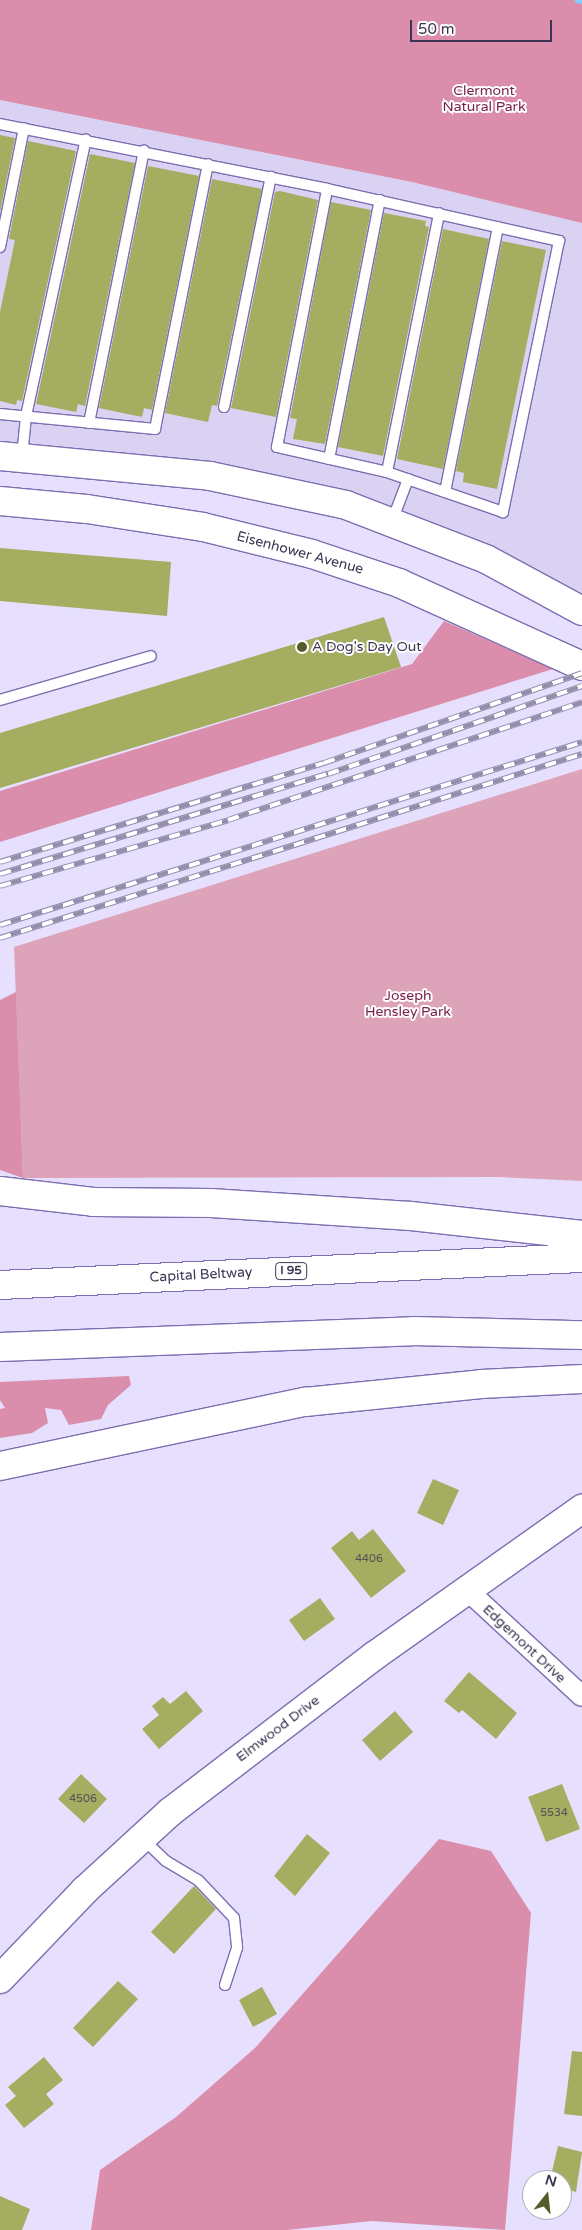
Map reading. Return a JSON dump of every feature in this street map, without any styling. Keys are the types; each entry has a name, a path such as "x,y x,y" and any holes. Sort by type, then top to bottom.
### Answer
{"main road":[{"path":"11,457 228,479 294,492 392,521 486,559 582,611"},
{"name":"Eisenhower Avenue","path":"0,501 203,527 312,554 399,583 582,666"},
{"path":"0,508 34,504"},
{"path":"0,1191 93,1202 211,1204 411,1216 582,1235"},
{"name":"Capital Beltway","path":"0,1285 582,1258"},
{"path":"0,1347 413,1331 582,1335"},
{"path":"0,1466 305,1402 481,1384 582,1379"},
{"name":"Elmwood Drive","path":"0,1979 141,1838 227,1767 467,1590 582,1509"}],"street":[{"name":"Edgemont Drive","path":"467,1590 582,1696"}],"lane":[{"path":"0,124 86,139 271,177 380,200 439,213 559,241 503,512 387,472 277,447 327,189"},
{"path":"0,247 24,128"},
{"path":"11,457 26,416 86,139"},
{"path":"89,422 144,151"},
{"path":"0,414 155,429 208,164"},
{"path":"224,407 271,177"},
{"path":"329,459 380,200"},
{"path":"387,472 439,213"},
{"path":"445,492 498,227"},
{"path":"392,521 408,479"},
{"path":"0,700 151,656"},
{"path":"141,1838 166,1861 198,1880 234,1918 237,1948 225,1985"}],"shaded area":[{"path":"0,100 412,182 582,223 582,600 500,566 210,476 0,458"}],"green space":[{"name":"Clermont Natural Park","path":"0,0 582,0 582,223 412,182 0,100"},
{"path":"444,621 553,669 0,842 0,791 412,664"},
{"name":"Joseph Hensley Park","path":"582,769 582,1181 499,1177 23,1178 14,947"},
{"path":"16,992 23,1178 0,1170 0,1000"},
{"path":"129,1376 131,1385 108,1405 101,1419 69,1425 61,1410 45,1408 48,1423 32,1433 0,1438 0,1409 5,1408 0,1400 0,1382"},
{"path":"439,1839 491,1851 531,1913 505,2230 372,2221 287,2230 91,2230 100,2170 176,2117 255,2048"}],"building":[{"path":"0,135 15,138 0,212"},
{"path":"28,141 76,151 22,401 17,400 16,405 0,401 0,312 15,240 9,239"},
{"path":"90,154 135,163 85,406 78,404 76,412 36,404"},
{"path":"148,166 199,176 152,410 144,408 142,417 99,408"},
{"path":"212,179 262,189 217,406 212,405 208,422 165,413"},
{"path":"280,191 318,200 276,417 231,408 275,192"},
{"path":"331,202 371,210 325,444 293,439 297,419 290,418"},
{"path":"384,213 426,221 425,226 429,227 383,456 338,447"},
{"path":"443,229 489,239 443,469 397,459"},
{"path":"502,241 546,250 497,489 463,482 464,473 456,471"},
{"path":"0,548 171,562 167,616 0,601"},
{"path":"384,617 401,667 0,788 0,733"},
{"path":"433,1479 459,1490 443,1525 417,1513"},
{"path":"373,1529 406,1571 371,1598 331,1548 352,1531 359,1540"},
{"path":"320,1598 335,1619 304,1641 289,1620"},
{"path":"469,1672 517,1713 496,1739 462,1710 459,1713 444,1701"},
{"path":"186,1691 203,1711 159,1749 142,1729 159,1715 152,1706 163,1697 170,1704"},
{"path":"395,1711 413,1732 380,1761 362,1740"},
{"path":"81,1774 107,1799 84,1823 58,1799"},
{"path":"562,1784 580,1829 546,1842 528,1797"},
{"path":"307,1834 330,1853 295,1896 274,1876"},
{"path":"194,1886 216,1909 174,1954 151,1932"},
{"path":"118,1981 138,1999 93,2047 73,2028"},
{"path":"262,1987 277,2014 253,2027 239,2000"},
{"path":"572,2051 582,2052 582,2116 564,2114"},
{"path":"44,2057 63,2080 46,2094 54,2104 24,2128 5,2105 16,2096 8,2087"},
{"path":"558,2146 582,2152 576,2192 572,2191 572,2170 552,2170"},
{"path":"0,2196 30,2209 22,2230 0,2230"}],"waterway":[{"path":"578,0 582,1"}],"railway":[{"path":"0,862 324,763 582,673"},
{"path":"0,874 328,774 582,686"},
{"path":"0,886 228,820 582,702"},
{"path":"0,925 582,742"},
{"path":"0,938 582,754"}],"place":[{"name":"A Dog's Day Out","path":"302,647"}]}
